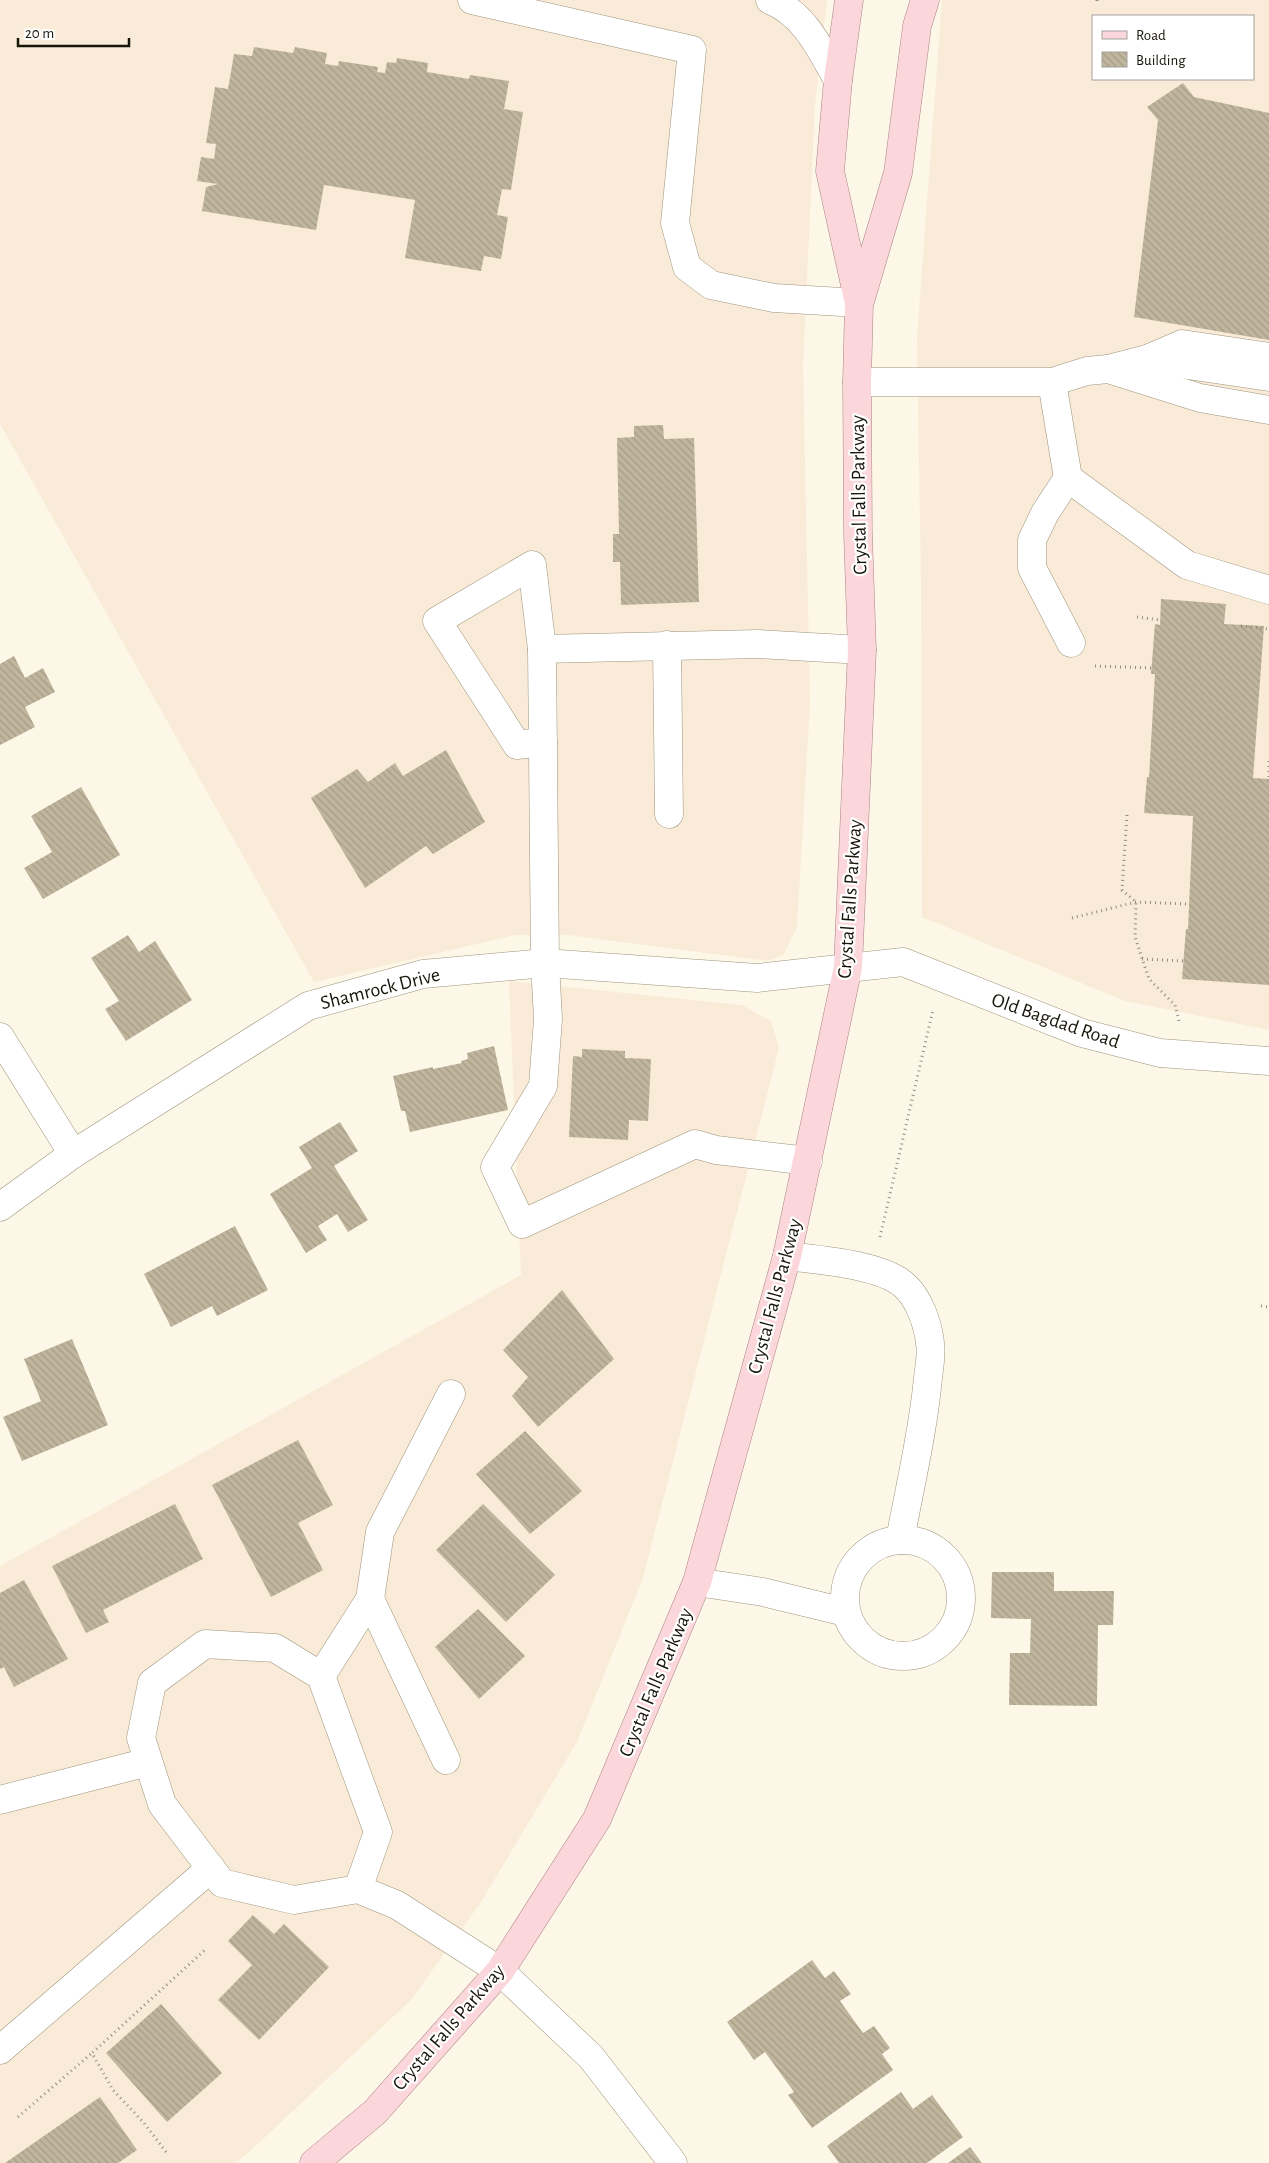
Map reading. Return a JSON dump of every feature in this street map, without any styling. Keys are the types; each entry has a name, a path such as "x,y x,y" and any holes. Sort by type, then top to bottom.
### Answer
{"main road":[{"name":"Crystal Falls Parkway","path":"314,2163 375,2112 500,1971 597,1819 697,1582 786,1256 808,1161 848,967 862,650 858,534 857,382 859,303 830,171 838,80 849,0"},
{"name":"Crystal Falls Parkway","path":"859,303 898,173 917,26 925,0"}],"street":[{"path":"472,0 692,50 674,223 687,267 711,285 774,298 859,303"},
{"path":"770,0 784,6 805,25 838,80"},
{"path":"857,382 1052,382 1087,371 1108,369 1148,359 1182,344 1269,357"},
{"path":"1148,359 1269,377"},
{"path":"1108,369 1200,398 1269,410"},
{"path":"1052,382 1068,478 1045,512 1032,540 1032,568 1071,643"},
{"path":"1068,478 1187,566 1269,590"},
{"path":"543,742 517,745 437,621 532,565 542,649 543,742 545,962 548,1019 543,1086 496,1167 522,1224 695,1144 716,1150 808,1161"},
{"path":"542,649 758,644 862,650"},
{"path":"667,645 669,814"},
{"name":"Shamrock Drive","path":"0,1207 73,1154 308,1006 423,974 545,962 757,978 848,967"},
{"name":"Old Bagdad Road","path":"848,967 903,962 1082,1033 1160,1053 1269,1061"},
{"path":"0,1036 73,1154"},
{"path":"786,1256 849,1264 872,1270 904,1285 918,1304 928,1327 931,1346 926,1399 900,1540"},
{"path":"320,1676 370,1599 380,1532 451,1394"},
{"path":"900,1540 915,1541 934,1548 949,1561 958,1578 962,1597 959,1616 950,1632 936,1646 919,1654 900,1657 882,1653 865,1644 853,1629 845,1612 844,1592 849,1573 860,1557 877,1545 900,1540"},
{"path":"697,1582 763,1592 845,1612"},
{"path":"370,1599 446,1760"},
{"path":"358,1889 378,1832 320,1676 275,1648 205,1644 152,1683 141,1738 162,1804 222,1882 294,1900 358,1889 397,1905 500,1971 590,2057 672,2163"},
{"path":"0,1800 148,1762"},
{"path":"0,2050 211,1868"}],"path":[{"path":"1137,617 1160,620"},
{"path":"1241,626 1269,629"},
{"path":"1089,665 1152,668"},
{"path":"1269,760 1269,778"},
{"path":"1127,815 1122,890 1136,902"},
{"path":"1136,902 1135,937 1149,979 1175,1005 1180,1024"},
{"path":"1072,918 1136,902 1189,904"},
{"path":"1142,959 1183,961"},
{"path":"872,1270 934,1007"},
{"path":"1261,1306 1269,1308"},
{"path":"18,2117 92,2053 207,1948"},
{"path":"92,2053 113,2090 144,2123 166,2152"}],"shaded area":[{"path":"0,0 827,0 815,104 803,366 810,703 797,927 783,955 768,961 568,935 515,935 314,982 0,424"},
{"path":"942,0 1269,0 1269,1030 1125,1001 922,917 921,584 917,337"},
{"path":"509,981 742,1005 771,1021 779,1048 643,1578 577,1742 481,1902 411,2000 247,2154 235,2163 0,2163 0,1566 521,1275"}],"building":[{"path":"254,47 293,53 295,47 327,53 325,64 338,66 339,61 378,67 377,72 385,73 387,62 396,63 397,58 428,63 427,72 469,79 470,75 509,81 504,109 523,112 511,190 502,189 497,215 508,217 501,259 484,256 481,271 405,258 415,200 324,185 316,230 202,211 206,187 218,184 197,181 201,157 214,159 216,144 206,143 215,87 228,89 234,54 252,56"},
{"path":"1183,83 1194,97 1269,113 1269,340 1134,317 1158,120 1147,107"},
{"path":"663,425 664,439 694,438 699,602 621,605 620,562 613,562 613,534 619,534 617,438 634,437 634,426"},
{"path":"1161,599 1226,604 1224,624 1264,626 1253,778 1269,779 1269,985 1182,979 1186,929 1188,929 1193,816 1144,813 1147,777 1149,777 1155,674 1151,674 1155,624 1160,625"},
{"path":"14,656 25,678 43,668 55,692 25,707 35,727 0,745 0,664"},
{"path":"446,750 485,822 433,854 426,846 365,888 311,798 357,769 368,782 395,763 403,776"},
{"path":"81,787 120,855 43,899 24,868 52,852 31,816"},
{"path":"128,935 139,952 155,941 192,1000 126,1041 105,1009 119,1001 91,958"},
{"path":"494,1046 508,1110 410,1132 405,1111 401,1111 393,1076 462,1063 461,1061 468,1059 467,1053"},
{"path":"582,1049 625,1051 625,1058 651,1059 648,1121 629,1120 628,1140 569,1137 573,1056 582,1057"},
{"path":"340,1122 358,1151 334,1166 368,1220 348,1232 337,1214 318,1226 327,1240 306,1253 270,1194 312,1168 299,1147"},
{"path":"235,1226 268,1290 217,1316 212,1306 171,1327 144,1274"},
{"path":"562,1290 614,1359 538,1427 512,1396 528,1377 503,1350"},
{"path":"72,1339 108,1425 22,1461 3,1417 41,1401 24,1359"},
{"path":"525,1431 582,1491 530,1534 476,1474"},
{"path":"298,1440 333,1505 298,1523 323,1570 271,1597 212,1485"},
{"path":"175,1504 203,1559 103,1610 109,1622 86,1633 52,1566"},
{"path":"483,1504 555,1575 506,1622 436,1550"},
{"path":"992,1572 1054,1572 1054,1591 1114,1591 1113,1625 1098,1625 1097,1706 1009,1705 1010,1653 1030,1653 1031,1619 991,1618"},
{"path":"24,1580 68,1659 14,1687 4,1667 0,1669 0,1593"},
{"path":"478,1609 525,1656 479,1699 435,1647"},
{"path":"253,1915 274,1934 284,1924 329,1967 259,2040 218,2000 252,1965 228,1941"},
{"path":"812,1960 825,1978 834,1971 851,1994 840,2001 863,2033 874,2026 890,2048 882,2054 893,2070 812,2128 788,2095 794,2092 765,2052 754,2060 727,2022"},
{"path":"161,2004 222,2073 167,2122 106,2053"},
{"path":"901,2092 913,2109 932,2095 963,2137 927,2163 839,2163 827,2146"},
{"path":"100,2097 137,2150 118,2163 5,2163"},
{"path":"970,2147 982,2163 948,2163"}]}
